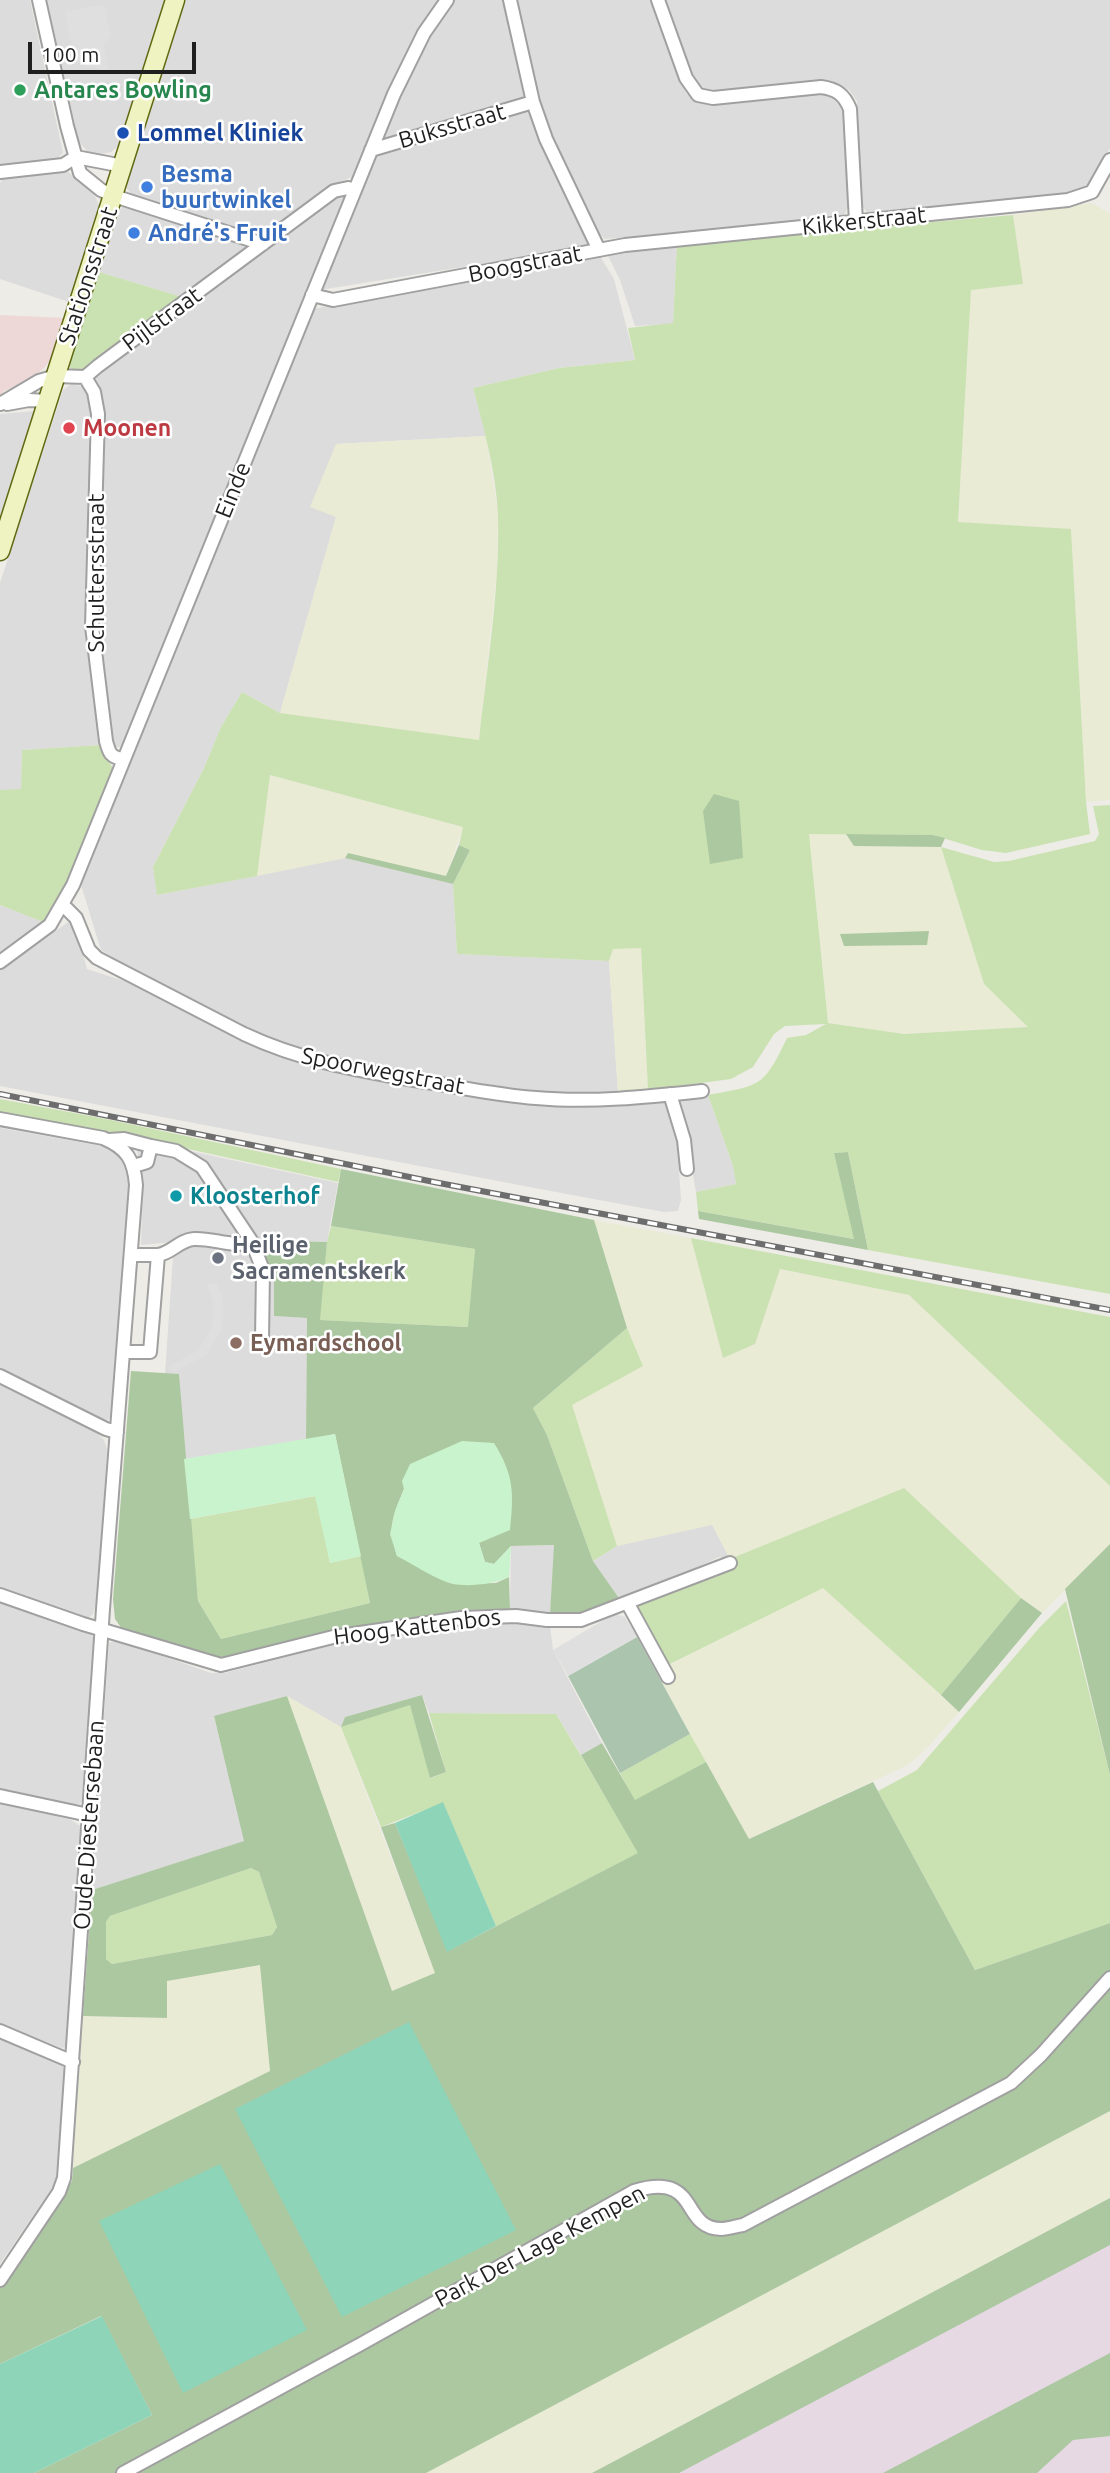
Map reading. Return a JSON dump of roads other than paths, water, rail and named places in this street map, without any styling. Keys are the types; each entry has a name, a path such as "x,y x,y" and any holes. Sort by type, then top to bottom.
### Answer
{"main road":[{"name":"Stationsstraat","path":"0,551 176,0"}],"street":[{"path":"39,0 80,173 101,190 114,196 263,244"},
{"name":"Einde","path":"0,962 50,925 63,905 407,64 447,0"},
{"name":"Boogstraat","path":"312,295 333,300 599,250 546,139 533,102 510,0"},
{"path":"657,0 686,78 698,95 713,98 821,88 837,90 843,96 850,108 856,222"},
{"name":"Buksstraat","path":"371,149 533,102"},
{"path":"0,172 63,165 76,157 123,166"},
{"name":"Kikkerstraat","path":"599,250 625,245 1068,200 1092,192 1110,160"},
{"name":"Pijlstraat","path":"85,377 334,191 348,188 354,190"},
{"path":"0,405 39,381 56,376 85,377"},
{"name":"Schuttersstraat","path":"85,377 94,392 98,414 92,626 106,741 109,753 115,758 124,759"},
{"path":"0,405 29,400 48,401"},
{"name":"Spoorwegstraat","path":"63,905 76,918 89,950 97,958 269,1046 307,1058 344,1068 535,1098 630,1099 702,1091"},
{"path":"670,1094 684,1140 687,1169"},
{"path":"0,1119 109,1140 124,1139 176,1151 202,1167 252,1242 263,1269 262,1340"},
{"path":"109,1140 121,1148 134,1166 147,1162 152,1146"},
{"name":"Oude Diestersebaan","path":"0,2280 59,2192 64,2178 136,1185 134,1166"},
{"path":"131,1255 158,1255 189,1240 241,1245 252,1242"},
{"path":"124,1352 150,1352 158,1255"},
{"path":"0,1376 117,1432"},
{"name":"Hoog Kattenbos","path":"0,1595 102,1630 220,1665 351,1634 479,1616 581,1620 730,1563"},
{"path":"628,1604 668,1676"},
{"path":"0,1796 89,1815"},
{"name":"Park Der Lage Kempen","path":"123,2473 634,2191 659,2185 674,2189 680,2192 699,2220 706,2225 723,2229 743,2225 1012,2083 1041,2056 1110,1978"},
{"path":"0,2031 73,2062"}],"railway":[{"path":"0,1094 439,1183 1110,1310"}],"place":[{"name":"Antares Bowling","path":"20,90"},
{"name":"Lommel Kliniek","path":"123,133"},
{"name":"Besma buurtwinkel","path":"147,187"},
{"name":"André's Fruit","path":"134,233"},
{"name":"Moonen","path":"69,428"},
{"name":"Kloosterhof","path":"176,1196"},
{"name":"Heilige Sacramentskerk","path":"218,1258"},
{"name":"Eymardschool","path":"236,1343"}]}
